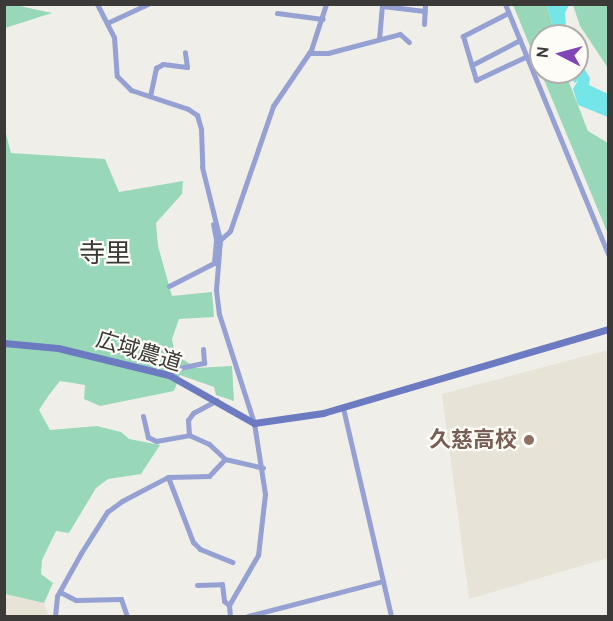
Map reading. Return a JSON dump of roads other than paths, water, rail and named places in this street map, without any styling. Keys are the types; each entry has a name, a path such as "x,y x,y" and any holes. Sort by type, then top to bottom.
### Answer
{"street":[{"path":"97,4 114,37 117,76 131,90 196,115 201,129 202,167 220,240 216,290 219,314 254,423 265,494 258,555 229,605 230,616"},
{"path":"107,23 148,4"},
{"path":"283,4 280,13 323,19"},
{"path":"220,240 230,231 273,106 309,53 323,19 326,4"},
{"path":"505,4 609,254"},
{"path":"379,39 382,5 425,8 423,24"},
{"path":"508,13 463,36 476,80 527,56"},
{"path":"309,53 327,52 400,33 409,42"},
{"path":"472,65 520,40"},
{"path":"150,96 156,68 163,64 187,67 185,52"},
{"path":"169,286 214,263 214,214"},
{"path":"254,423 343,408 609,329"},
{"name":"広域農道","path":"4,343 58,348 169,375 217,400 254,423"},
{"path":"169,375 175,369 204,363 202,348"},
{"path":"189,435 188,420 193,413 217,400"},
{"path":"343,408 391,616"},
{"path":"143,416 148,437 156,441 189,435 209,444 225,459 262,468"},
{"path":"55,616 53,605 107,512 168,477 209,476 225,459"},
{"path":"168,477 193,542 232,562"},
{"path":"248,616 383,581"},
{"path":"198,585 222,584 224,601 229,605"},
{"path":"60,592 76,600 121,599 127,616"}],"water":[{"path":"547,5 569,5 565,13 566,24 552,24"},
{"path":"589,76 590,78 589,85 608,94 608,117 578,105 573,89 576,84 589,84"}],"place":[{"name":"久慈高校","path":"529,440"}],"district":[{"name":"寺里","path":"105,254"}]}
